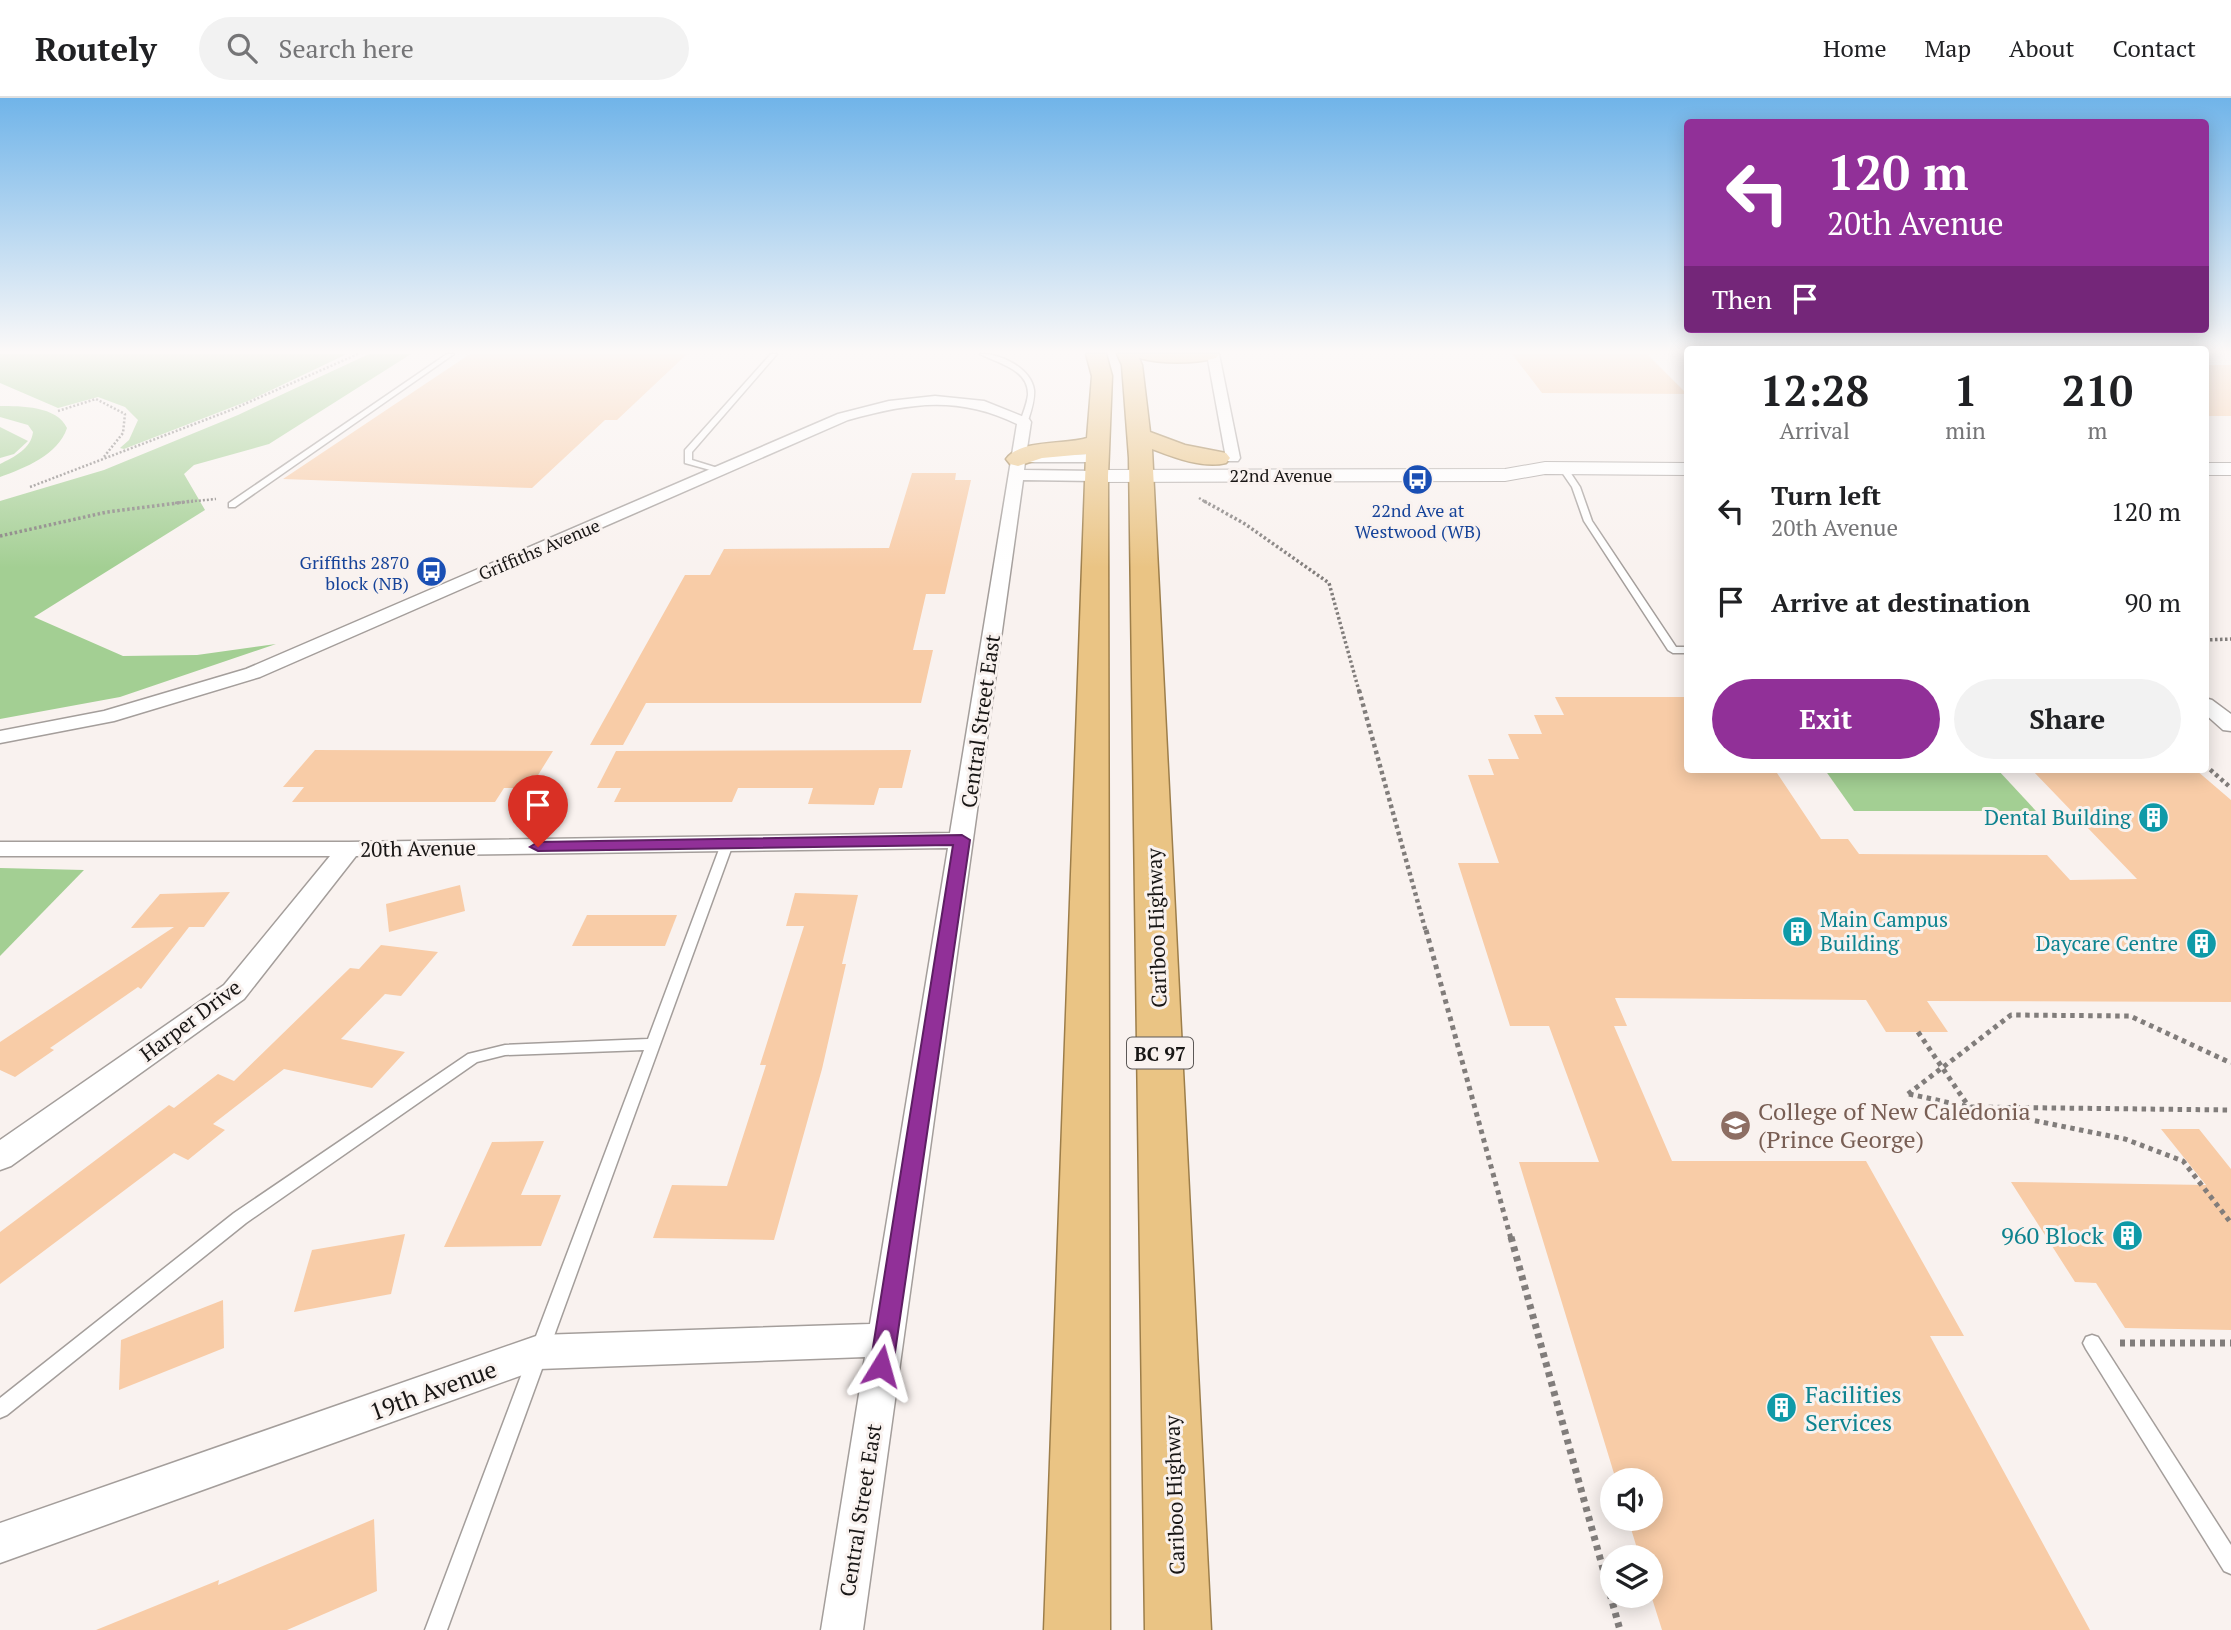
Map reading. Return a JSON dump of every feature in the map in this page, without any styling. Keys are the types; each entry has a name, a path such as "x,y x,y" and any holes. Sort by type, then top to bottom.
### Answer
{"highway":[{"path":"1077,1630 1099,425"},
{"name":"Cariboo Highway","path":"1138,425 1178,1630"},
{"path":"1017,467 1039,451 1077,449 1097,459"},
{"path":"1140,456 1165,449 1187,455 1226,458"}],"street":[{"name":"Griffiths Avenue","path":"0,737 107,717 253,673 823,425"},
{"path":"1017,467 1023,425"},
{"path":"1221,425 1226,458"},
{"name":"22nd Avenue","path":"1017,467 1140,456 1505,475 1554,468 1684,468"},
{"name":"22nd Avenue","path":"1226,458 1499,460 1554,468"},
{"name":"Central Street East","path":"842,1630 1017,467"},
{"path":"2209,469 2231,469"},
{"path":"2209,707 2231,725"},
{"name":"20th Avenue","path":"0,849 349,849 962,840"},
{"name":"Harper Drive","path":"0,1157 234,992 349,849"},
{"name":"19th Avenue","path":"0,1543 539,1352 885,1340"}],"lane":[{"path":"232,505 348,425"},
{"path":"711,425 688,452 688,461 718,471"},
{"path":"1554,468 1576,487 1588,521 1673,650 1684,650"},
{"path":"436,1630 727,844"},
{"path":"0,1409 240,1219 473,1058 505,1050 654,1045"},
{"path":"2092,1343 2231,1564"}],"path":[{"path":"100,461 122,439 128,425"},
{"path":"30,487 192,425"},
{"path":"1140,456 1175,485 1245,524 1329,583 1620,1630"},
{"path":"0,536 86,514 244,497"},
{"path":"2209,640 2231,639"},
{"path":"2209,769 2231,788"},
{"path":"2231,1063 2130,1016 2011,1015 1908,1094 2125,1139 2183,1161 2231,1223"},
{"path":"1918,1032 1969,1107"},
{"path":"1969,1107 2231,1110"},
{"path":"2092,1343 2231,1343"}],"green space":[{"path":"28,425 65,425 67,428 56,446 40,459 0,477 0,464 25,448 33,432"},
{"path":"136,425 185,425 124,449 120,448 129,440"},
{"path":"212,425 298,425 269,444 194,465 184,474 205,510 34,617 123,656 197,655 276,644 120,697 0,719 0,501 104,470"},
{"path":"0,427 28,441 14,454 0,458"},
{"path":"1827,773 2001,773 2036,811 1854,811"},
{"path":"0,868 84,870 0,956"}],"building":[{"path":"363,425 599,425 532,488 283,479"},
{"path":"912,473 956,473 955,480 971,480 945,594 926,594 913,650 933,650 921,703 646,703 623,745 590,745 685,575 710,575 724,549 889,548"},
{"path":"1555,697 1684,697 1684,773 1777,773 1821,839 1848,839 1859,854 2047,855 2070,880 2137,879 2035,773 2200,773 2231,800 2231,1002 1927,1001 1948,1032 1886,1032 1866,1000 1615,998 1627,1026 1614,1026 1672,1161 1866,1161 1964,1336 1930,1336 2090,1630 1662,1630 1655,1608 1663,1608 1663,1545 1636,1545 1632,1531 1663,1531 1663,1468 1612,1468 1519,1162 1599,1162 1549,1026 1510,1026 1458,863 1499,863 1468,775 1494,775 1488,759 1519,759 1508,734 1542,734 1534,715 1564,715"},
{"path":"315,750 553,751 530,788 504,788 495,802 292,802 304,787 283,787"},
{"path":"911,750 902,788 879,788 874,805 808,804 813,788 738,788 732,802 614,802 621,788 597,788 616,751"},
{"path":"460,885 465,911 389,932 386,904"},
{"path":"230,892 204,927 189,927 141,989 138,987 50,1048 54,1050 15,1077 0,1070 0,1042 174,927 131,928 160,894"},
{"path":"795,893 858,895 842,964 846,964 822,1069 774,1240 653,1238 672,1185 727,1186 766,1065 760,1065 804,926 786,926"},
{"path":"587,915 677,915 665,946 572,946"},
{"path":"381,945 438,952 401,996 385,994 341,1039 405,1052 372,1088 284,1069 213,1124 225,1130 188,1160 174,1153 0,1284 0,1232 169,1105 174,1108 218,1074 234,1081 350,968 359,969"},
{"name":"960 Block","path":"2161,1129 2199,1129 2231,1169 2231,1330 2125,1328 2096,1283 2075,1282 2011,1182 2206,1185"},
{"path":"544,1141 521,1195 561,1195 541,1246 444,1247 492,1142"},
{"path":"405,1234 391,1294 294,1312 312,1250"},
{"path":"223,1300 224,1348 119,1390 121,1340"},
{"path":"374,1519 377,1591 287,1630 96,1630 219,1580 218,1585"}],"place":[{"name":"22nd Ave at Westwood (WB)","path":"1418,479"},
{"name":"Griffiths 2870 block (NB)","path":"432,572"},
{"name":"Dental Building","path":"2154,817"},
{"name":"Main Campus Building","path":"1797,931"},
{"name":"Daycare Centre","path":"2201,943"},
{"name":"College of New Caledonia (Prince George)","path":"1735,1125"},
{"name":"960 Block","path":"2127,1235"},
{"name":"Facilities Services","path":"1782,1408"}],"route":[{"path":"538,847 962,840 881,1366"}]}
